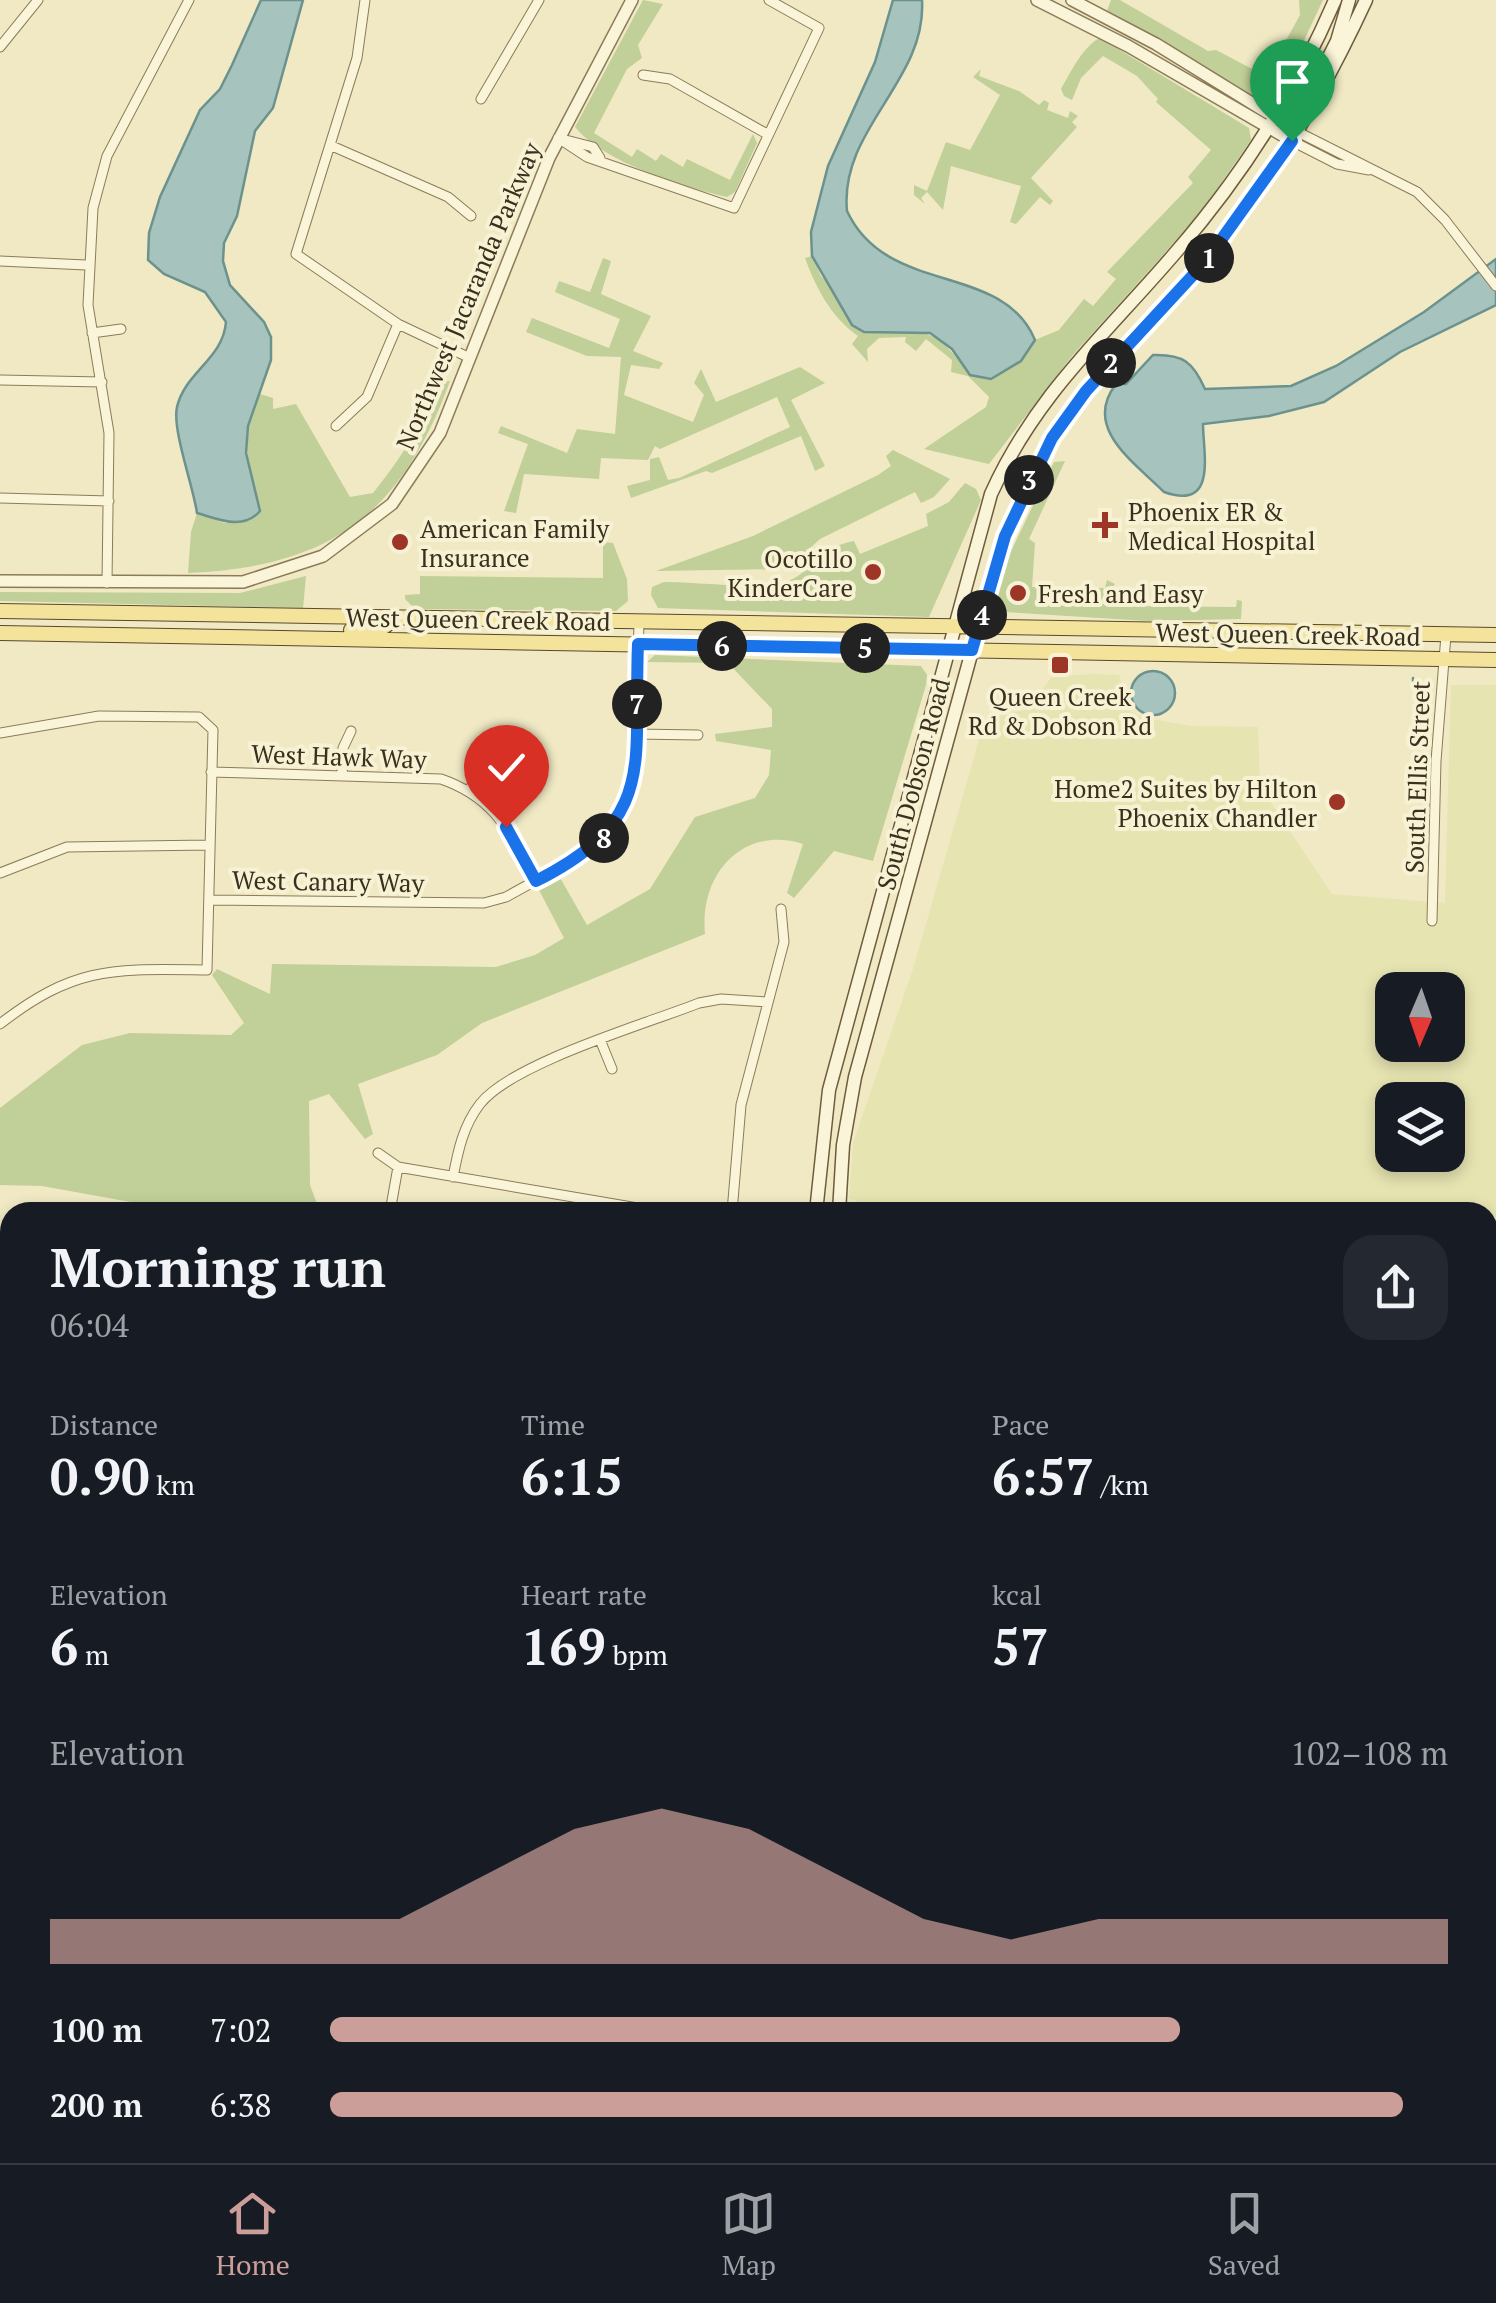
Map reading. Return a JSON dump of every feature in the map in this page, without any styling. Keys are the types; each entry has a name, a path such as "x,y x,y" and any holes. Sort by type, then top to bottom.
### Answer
{"main road":[{"name":"South Dobson Road","path":"817,1202 829,1090 945,650 991,494 1021,434 1074,363 1203,220 1271,122 1335,0"},
{"path":"1294,133 1336,41 1349,0"},
{"name":"South Dobson Road","path":"837,1202 851,1094 1005,536 1052,438 1086,391 1206,261 1294,133 1366,0"},
{"name":"West Queen Creek Road","path":"0,610 1496,636"},
{"path":"313,638 330,629 379,630 397,618"},
{"name":"West Queen Creek Road","path":"0,634 1496,660"}],"street":[{"path":"0,48 38,0"},
{"path":"107,582 110,433 92,333 86,265 92,208 107,156 189,0"},
{"path":"365,0 357,58 296,254 398,324 470,358"},
{"name":"Northwest Jacaranda Parkway","path":"0,581 243,582 306,564 340,546 383,513 413,479 440,433 558,138 632,0"},
{"path":"558,138 593,148 600,158 734,208 819,28 769,0"},
{"path":"1037,0 1294,133 1337,164 1377,170 1434,206 1496,286"},
{"path":"1072,0 1271,122"},
{"path":"481,99 537,1"},
{"path":"643,76 670,79 767,134"},
{"path":"332,146 448,197 471,216"},
{"path":"0,262 86,265"},
{"path":"336,426 367,396 398,324"},
{"path":"92,333 122,329"},
{"path":"0,380 102,382"},
{"path":"0,498 109,501"},
{"name":"West Canary Way","path":"208,900 462,903 506,896 600,842 615,824 632,790 639,622"},
{"name":"South Ellis Street","path":"1432,921 1446,634"},
{"path":"0,733 99,716 199,717 213,730 206,970 117,969 71,979 32,999 0,1024"},
{"path":"342,774 342,748 351,730"},
{"path":"636,734 698,735"},
{"path":"498,735 470,790 496,812 536,881"},
{"name":"West Hawk Way","path":"212,772 440,779 470,790"},
{"name":"West Canary Way","path":"0,873 67,848 209,845"},
{"path":"733,1202 741,1105 784,942 781,910"},
{"path":"453,1177 467,1125 491,1092 519,1075 699,1004 721,999 767,1002"},
{"path":"601,1042 612,1070"},
{"path":"378,1153 398,1168 602,1202"},
{"path":"392,1202 398,1168"}],"shaded area":[{"path":"1091,674 1119,675 1130,711 1145,718 1192,726 1258,727 1260,787 1332,894 1445,903 1451,685 1496,685 1496,1202 858,1202 849,1198 853,1143 913,969 985,719 1025,710 1052,677"}],"green space":[{"path":"643,0 663,4 638,45 642,58 627,69 594,133 632,157 637,149 656,161 661,154 683,167 687,159 730,180 753,134 757,143 735,192 727,197 667,180 624,162 588,140 575,127"},
{"path":"1111,0 1120,0 1208,51 1216,50 1258,72 1272,66 1300,15 1299,0 1323,0 1276,100 1264,104 1107,11"},
{"path":"1100,38 1249,128 1251,140 1199,215 1072,356 989,464 924,449 986,407 989,397 968,376 951,372 952,360 926,339 916,351 905,342 906,337 879,338 867,349 868,362 852,344 858,336 826,301 805,258 812,256 821,276 878,333 909,331 932,336 970,375 1000,371 1016,364 1035,340 1059,330 1084,299 1093,306 1116,279 1107,272 1193,183 1188,177 1211,150 1156,102 1158,99 1137,76 1103,56 1081,78 1072,100 1064,96 1061,89 1073,68"},
{"path":"981,69 979,76 1019,91 1039,105 1044,100 1049,103 1047,110 1068,118 1070,111 1078,116 1072,122 1077,127 1031,178 1053,201 1050,205 1040,197 1016,224 1010,222 1021,186 951,166 943,210 927,192 921,198 925,204 914,195 914,185 927,191 946,142 970,150 1000,95 973,77"},
{"path":"603,258 611,261 601,294 651,316 633,351 663,363 659,369 631,365 624,395 693,422 704,395 694,383 701,369 716,402 800,367 825,383 791,400 825,466 815,471 801,436 712,473 706,471 631,498 627,486 650,480 650,459 659,457 668,480 679,478 790,427 777,397 660,449 655,446 648,460 601,458 599,479 524,474 516,513 504,511 528,444 498,433 501,426 567,453 577,429 615,434 621,357 587,356 526,332 532,318 609,348 620,319 555,292 559,281 590,292"},
{"path":"450,381 408,467 383,499 354,525 320,545 282,559 238,569 188,573 191,532 197,513 224,523 242,522 259,503 247,448 250,421 260,394 273,398 273,409 296,404 350,497 373,493 410,440 437,382"},
{"path":"893,450 950,479 934,497 921,503 915,492 820,539 787,569 656,571 753,536 878,475 891,466 886,456"},
{"path":"1065,461 1029,539 1035,543 1032,587 1105,588 1107,580 1115,584 1111,591 1123,599 1129,593 1130,606 1236,607 1237,600 1242,601 1241,619 1147,621 1006,612 994,598 1000,574 1054,462"},
{"path":"965,483 976,489 981,500 929,617 658,608 651,595 652,587 664,582 782,583 841,544 854,541 860,554 928,526 926,514 949,502"},
{"path":"603,542 613,543 627,579 628,601 616,611 415,609 405,599 405,595 420,594 420,576 603,578"},
{"path":"306,576 303,608 0,601 0,592 240,593"},
{"path":"655,655 921,666 927,675 926,685 873,861 834,851 794,898 787,893 803,844 781,840 744,848 729,859 709,892 705,934 482,1023 437,1055 358,1084 373,1134 365,1139 329,1094 309,1101 310,1185 316,1202 131,1202 42,1186 0,1185 0,1108 82,1045 130,1033 231,1035 244,1023 212,975 217,969 270,994 272,964 496,967 535,955 564,938 538,888 559,876 587,925 650,889 695,817 755,798 769,775 771,750 716,741 715,734 772,727 772,709 728,663 647,662"}],"water":[{"path":"261,0 303,0 273,108 255,131 237,216 224,243 223,261 230,285 264,322 271,337 271,360 248,426 246,453 260,511 246,521 230,522 197,513 176,417 181,395 218,346 226,322 205,292 164,274 148,260 149,233 160,197 200,110 220,89"},
{"path":"893,0 922,0 920,29 911,56 856,155 848,182 847,211 865,238 889,256 915,269 972,287 1019,315 1035,340 1021,361 991,379 970,375 952,349 930,333 864,332 852,325 812,256 811,232 828,166 875,62"},
{"path":"1496,259 1496,305 1400,352 1324,402 1269,416 1203,424 1204,476 1193,493 1181,496 1164,492 1127,456 1108,430 1107,400 1116,384 1126,384 1153,355 1186,362 1205,389 1291,386 1336,366 1424,312"},
{"path":"1153,671 1169,677 1175,693 1169,709 1153,715 1137,709 1131,693 1137,677"}],"waterway":[{"path":"1413,678 1413,686"}],"place":[{"name":"Phoenix ER & Medical Hospital","path":"1105,525"},
{"name":"American Family Insurance","path":"400,542"},
{"name":"Ocotillo KinderCare","path":"873,572"},
{"name":"Fresh and Easy","path":"1018,593"},
{"name":"Queen Creek Rd & Dobson Rd","path":"1060,665"},
{"name":"Home2 Suites by Hilton Phoenix Chandler","path":"1337,802"}],"route":[{"path":"506,827 536,881 582,855 615,824 627,804 635,771 638,644 972,650 1005,536 1052,438 1086,391 1206,261 1264,186 1292,141"}]}
